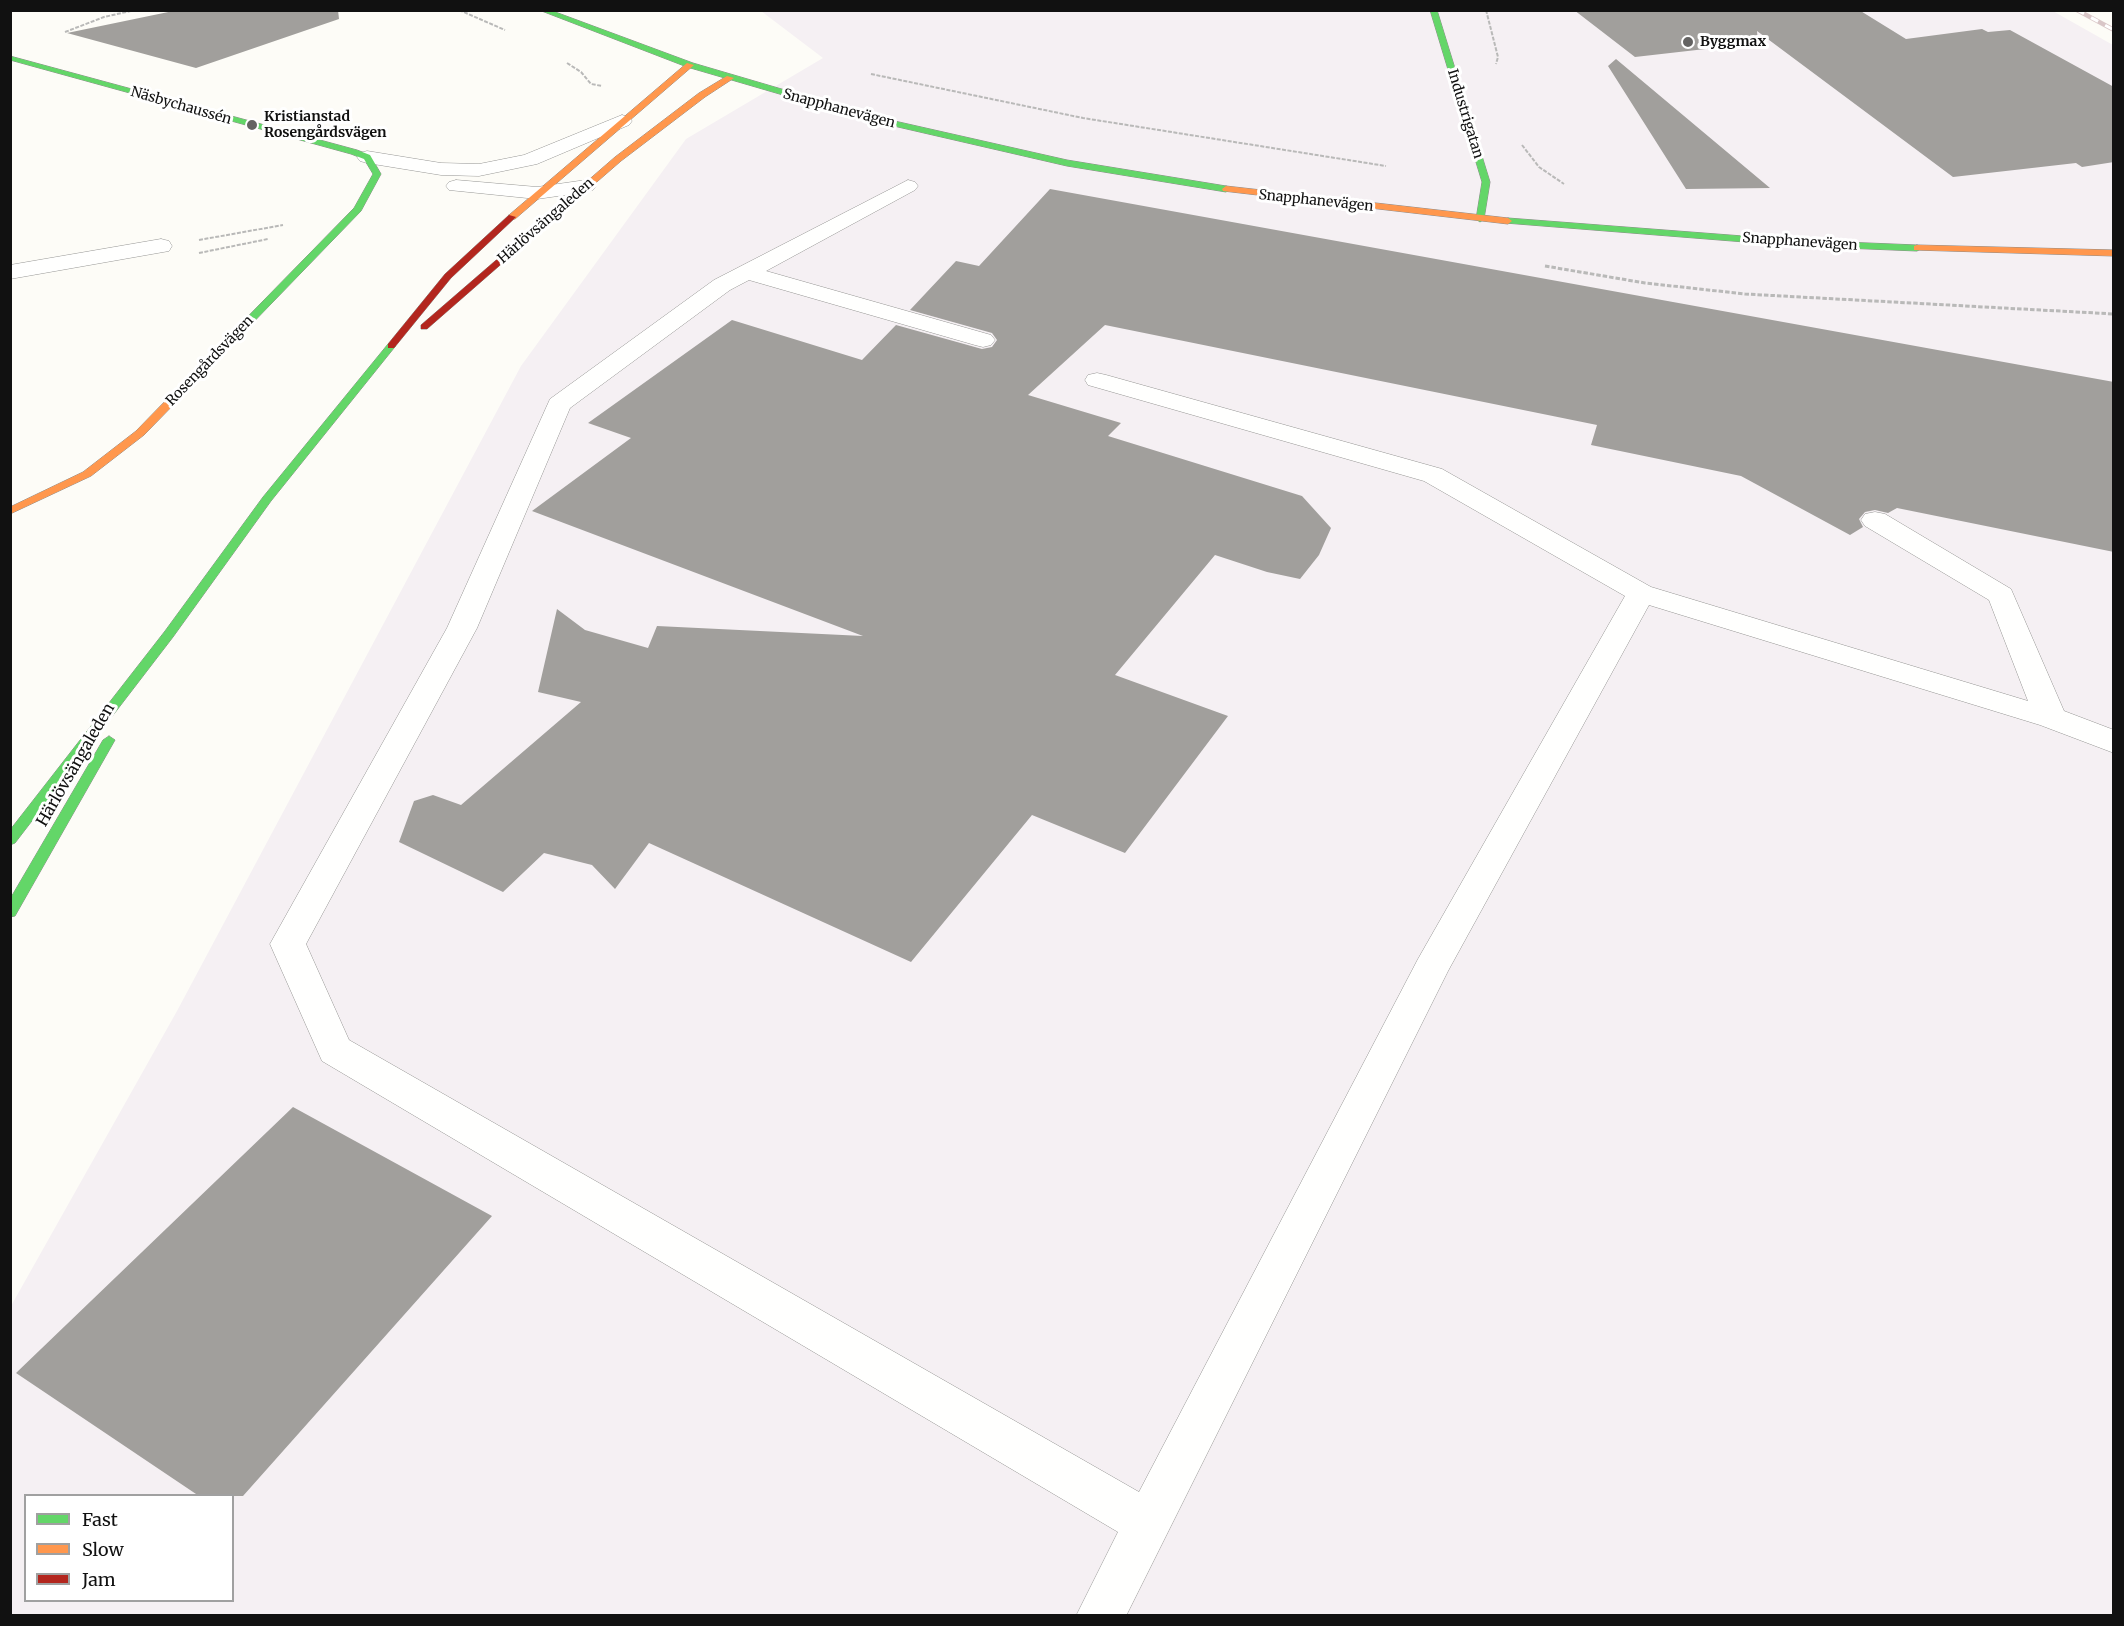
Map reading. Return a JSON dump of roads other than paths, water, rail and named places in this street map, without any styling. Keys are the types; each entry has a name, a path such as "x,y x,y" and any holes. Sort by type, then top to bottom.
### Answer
{"main road":[{"name":"Snapphanevägen","path":"542,10 690,65 874,119 1066,163 1263,195 1480,219 1795,243 2020,252 2114,253"},
{"name":"Industrigatan","path":"1433,10 1486,182 1480,219"},
{"name":"Näsbychaussén","path":"10,58 372,165"},
{"name":"Härlövsängaleden","path":"10,840 169,634 267,499 448,276 537,193 690,65"},
{"name":"Härlövsängaleden","path":"369,372 459,299 524,238 586,186 696,99 730,78"},
{"name":"Rosengårdsvägen","path":"10,512 87,474 140,433 358,210 372,165"},
{"name":"Härlövsängaleden","path":"10,912 169,634"}],"street":[{"path":"372,165 479,170 530,160 622,121"},
{"path":"372,165 451,185 537,193 586,186"},
{"path":"908,186 722,285 559,404 462,628 288,944 335,1050 1147,1523"},
{"path":"10,272 161,246"},
{"path":"746,272 983,340"},
{"path":"1097,380 1433,475 1641,593 2051,718 2114,742"},
{"path":"1875,520 2001,595 2051,718"},
{"path":"1100,1616 1431,969 1641,593"}],"railway":[{"path":"2077,10 2114,30"}],"place":[{"name":"Byggmax","path":"1688,42"},
{"name":"Kristianstad Rosengårdsvägen","path":"252,125"}]}
